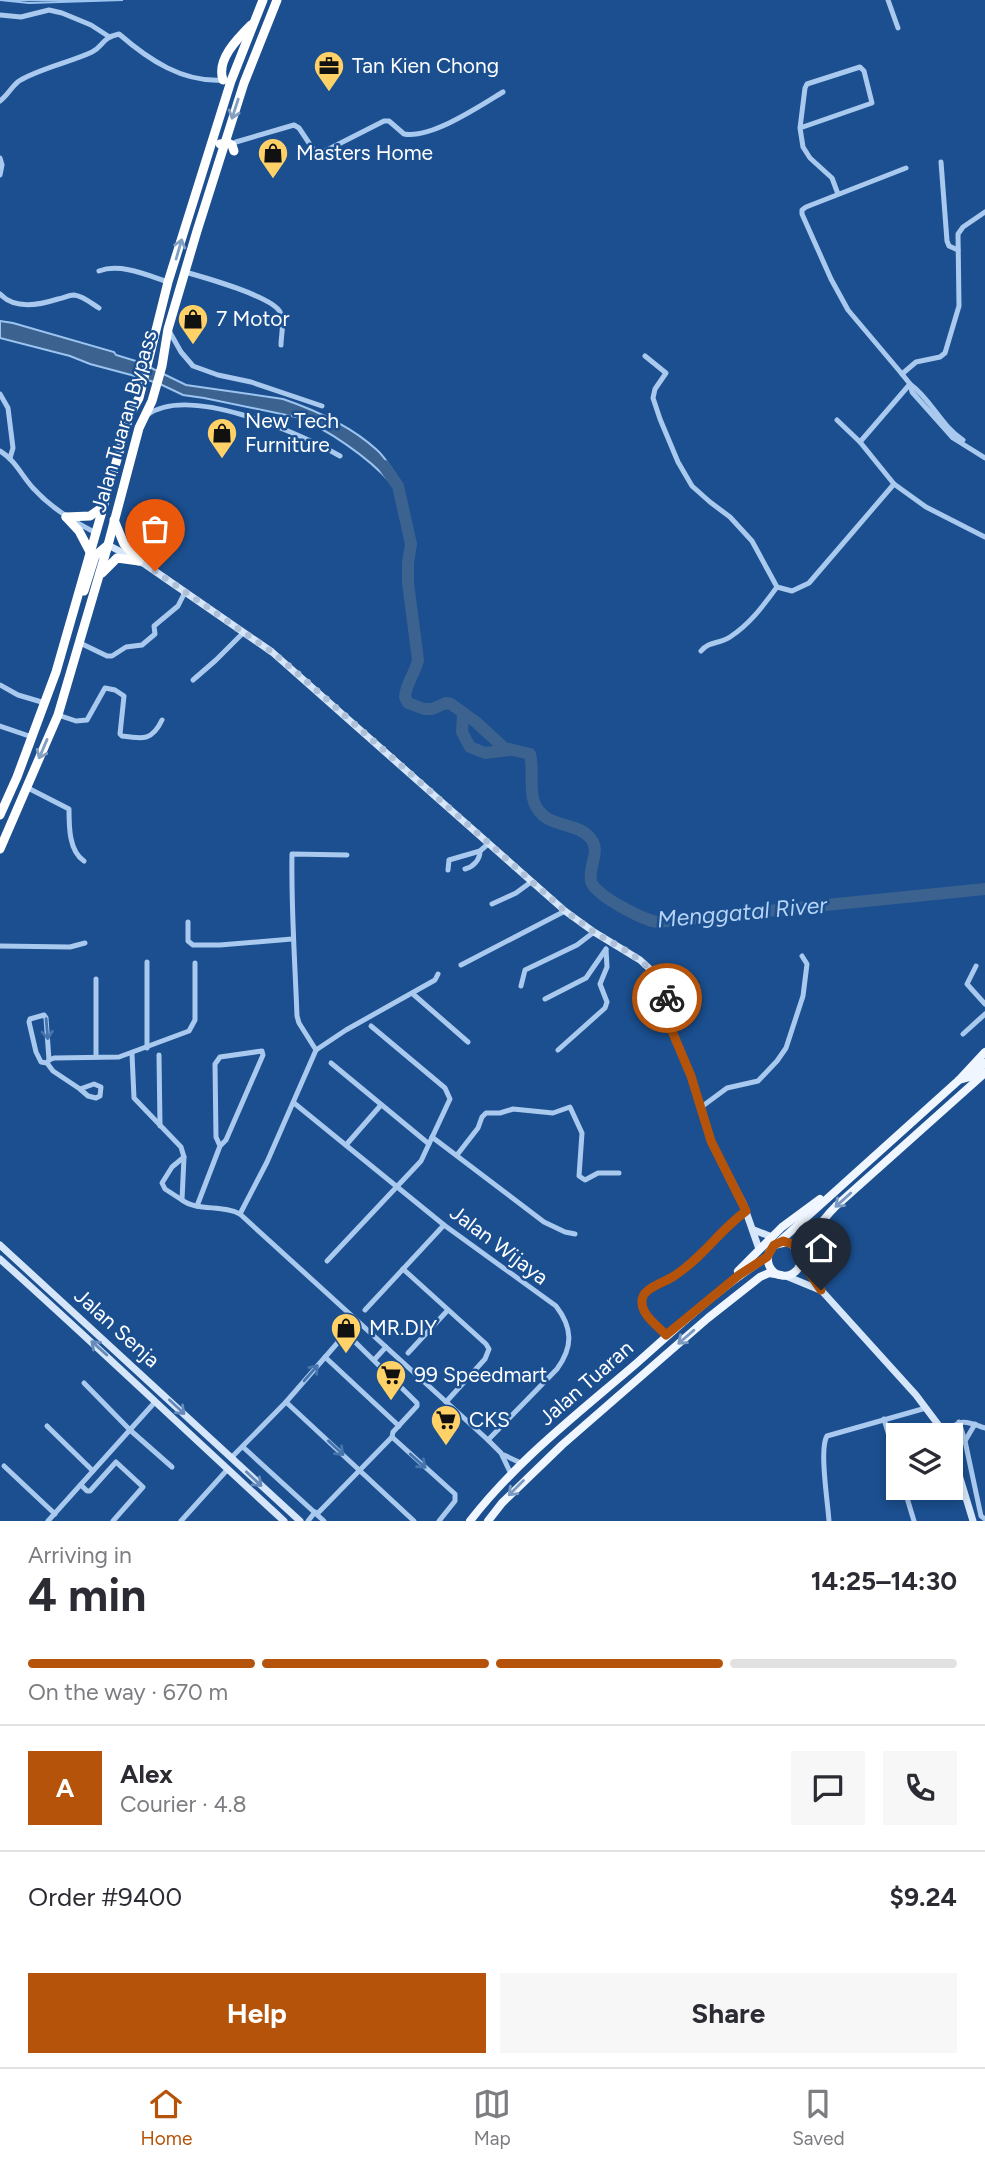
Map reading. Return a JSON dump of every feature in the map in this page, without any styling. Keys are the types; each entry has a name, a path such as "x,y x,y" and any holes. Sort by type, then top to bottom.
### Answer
{"highway":[{"name":"Jalan Tuaran Bypass","path":"1,812 33,737 60,660 130,414 139,397 149,363 168,282 208,154 227,80 263,0"},
{"path":"254,22 223,62 220,70 227,80 243,71 271,0"},
{"name":"Jalan Tuaran Bypass","path":"0,849 58,715 142,418 152,401 162,366 168,329 185,272 250,66 277,0"},
{"path":"208,154 216,146 225,143 235,147"},
{"path":"66,517 90,516 104,505"},
{"path":"66,517 79,531 90,552"},
{"path":"114,519 124,544 139,561"},
{"path":"46,703 55,691 95,556 108,545"},
{"path":"98,577 117,558 139,561"}],"main road":[{"path":"730,1282 759,1249 775,1240 833,1194 959,1080 985,1052"},
{"path":"959,1080 970,1077 985,1063"},
{"path":"775,1240 767,1257 771,1269 783,1275 796,1271 817,1229 836,1206 985,1073"},
{"path":"846,1180 854,1180 953,1094 950,1105"},
{"path":"775,1240 795,1245 801,1260"},
{"name":"Jalan Tuaran","path":"470,1521 511,1474 666,1335 730,1282 767,1257"},
{"name":"Jalan Tuaran","path":"488,1521 509,1496 562,1444 708,1318 760,1277 769,1273 783,1275"}],"street":[{"path":"888,0 898,28"},
{"path":"0,15 21,17 49,10 91,25 108,36"},
{"path":"0,101 9,89 21,80 94,51 108,36 119,34 167,69 209,81 227,80"},
{"path":"800,128 872,103 860,67 807,84 800,128 803,147 810,158 832,178 838,194"},
{"path":"235,147 294,125 299,128 315,152 321,153 381,121 389,121 404,134 418,134 468,114 503,92"},
{"path":"0,158 0,175"},
{"path":"941,162 947,241 949,246 958,250"},
{"path":"906,168 807,206 802,210 802,214 848,310 957,436 985,456"},
{"path":"902,374 916,362 940,358 948,348 959,306 959,230 985,212"},
{"path":"99,271 133,271 168,282"},
{"path":"185,272 239,289 278,308 281,314 281,345"},
{"path":"0,294 15,304 29,305 70,295 79,296 99,308"},
{"path":"168,329 181,352 193,366 322,406"},
{"path":"645,356 666,373 655,389 653,398 678,462 691,486 730,517 752,541 777,587"},
{"path":"860,442 910,384"},
{"path":"0,394 8,408 13,448 10,458"},
{"path":"142,418 153,410 167,406 208,408 275,425 340,456"},
{"path":"836,419 860,442 894,484 926,507 985,537"},
{"path":"0,451 10,458 34,490 66,517 96,533"},
{"path":"777,587 792,590 809,583 894,484"},
{"path":"108,545 139,561 272,652 565,911 607,944 640,960 662,981 669,1024 691,1076 711,1141 746,1211 759,1249"},
{"path":"701,652 710,643 724,641 749,623 777,587"},
{"path":"78,642 107,656 127,647 142,645 155,634 154,626 178,606 186,592"},
{"path":"193,680 243,633"},
{"path":"0,685 18,695 46,703"},
{"path":"58,715 69,720 87,720 105,688 124,696 120,725 122,736 148,737 157,732 162,720"},
{"path":"0,726 33,737"},
{"path":"26,787 69,809 74,851 84,861"},
{"path":"448,870 449,860 480,851 488,844"},
{"path":"465,869 473,866 480,851"},
{"path":"316,1050 297,1016 292,939 292,854 347,855"},
{"path":"492,904 516,893 531,882"},
{"path":"461,965 565,911"},
{"path":"188,922 188,941 193,945 292,939"},
{"path":"521,986 525,970 576,945 594,932"},
{"path":"0,946 70,947 85,943"},
{"path":"545,999 586,978 607,944"},
{"path":"558,1050 605,1007 607,1002 600,984 607,967 607,944"},
{"path":"700,1108 727,1088 758,1081 783,1053 803,996 807,964 802,956"},
{"path":"147,962 147,1048"},
{"path":"79,1089 53,1071 48,1062 44,1015 29,1020 41,1062 48,1062 96,1057 119,1057 132,1054 189,1031 194,1024 195,963"},
{"path":"976,966 967,984 985,1004"},
{"path":"240,1214 267,1162 316,1050 346,1030 413,994 435,980 438,974"},
{"path":"96,979 96,1057"},
{"path":"413,994 468,1042"},
{"path":"963,1034 985,1014"},
{"path":"327,1261 421,1161 450,1099 449,1094 370,1026"},
{"path":"197,1206 262,1051 220,1057 215,1064 216,1137 220,1146"},
{"path":"132,1054 134,1098 177,1141 184,1157 182,1200"},
{"path":"159,1055 160,1126"},
{"path":"331,1063 381,1105 430,1141 457,1155 544,1222 575,1234"},
{"name":"Jalan Wijaya","path":"294,1103 444,1225 556,1306 567,1326 568,1348 561,1363 488,1440"},
{"path":"346,1145 381,1105"},
{"path":"457,1155 486,1114 513,1109 553,1112 570,1107 582,1133 579,1165 582,1179 588,1179 598,1173 619,1173"},
{"path":"184,1157 172,1167 162,1182 164,1189 190,1205 230,1209 240,1214 501,1453 523,1464"},
{"path":"666,1335 642,1308 645,1292 672,1278 697,1259 746,1211"},
{"path":"365,1310 444,1225"},
{"path":"754,1230 775,1240"},
{"name":"Jalan Senja","path":"0,1245 300,1521"},
{"name":"Jalan Senja","path":"0,1259 284,1521"},
{"path":"801,1260 821,1290 938,1423"},
{"path":"403,1269 489,1349 485,1359 446,1402"},
{"path":"783,1275 821,1290"},
{"path":"408,1353 448,1310"},
{"path":"231,1458 286,1402 340,1340 351,1338 417,1406 393,1432 392,1437 308,1521"},
{"path":"374,1360 386,1347"},
{"path":"326,1357 399,1426"},
{"path":"84,1383 130,1430 172,1467"},
{"path":"48,1521 155,1402"},
{"path":"286,1402 414,1521"},
{"path":"830,1521 824,1440 827,1436 926,1408"},
{"path":"884,1419 886,1426"},
{"path":"985,1428 965,1421 958,1422 965,1441 981,1516 985,1519"},
{"path":"965,1441 975,1424"},
{"path":"47,1426 93,1471"},
{"path":"392,1437 454,1494 455,1501 439,1521"},
{"path":"243,1447 324,1521"},
{"path":"501,1453 511,1474"},
{"path":"80,1485 89,1491 116,1462 143,1487 113,1521"},
{"path":"4,1466 55,1514"},
{"path":"181,1521 227,1469"},
{"path":"963,1488 973,1521"},
{"path":"908,1500 914,1521"}],"water":[{"path":"0,0 123,0 29,3"},
{"path":"0,321 114,352 186,385 295,403 356,434 383,456 397,477 390,482 371,463 346,445 320,428 296,417 183,395 135,376 0,338"}],"waterway":[{"name":"Menggatal River","path":"384,466 398,486 411,544 408,583 418,660 406,692 408,703 424,709 451,704 476,722 504,748 530,754 534,802 545,817 578,829 591,839 595,849 591,881 600,893 620,906 658,922 985,889"},
{"path":"463,713 462,732 470,747 485,753 509,750"}],"way so far":[{"path":"155,571 272,652 565,911 656,973 662,981 667,998"}],"place":[{"name":"Tan Kien Chong","path":"329,93"},
{"name":"Masters Home","path":"273,180"},
{"name":"7 Motor","path":"193,346"},
{"name":"New Tech Furniture","path":"222,460"},
{"name":"MR.DIY","path":"346,1355"},
{"name":"99 Speedmart","path":"391,1402"},
{"name":"CKS","path":"446,1447"}],"route":[{"path":"667,998 669,1024 691,1076 711,1141 746,1211 697,1259 672,1278 645,1292 642,1308 666,1335 739,1275 767,1257 774,1245 783,1241 798,1248 801,1261 821,1290"}]}
